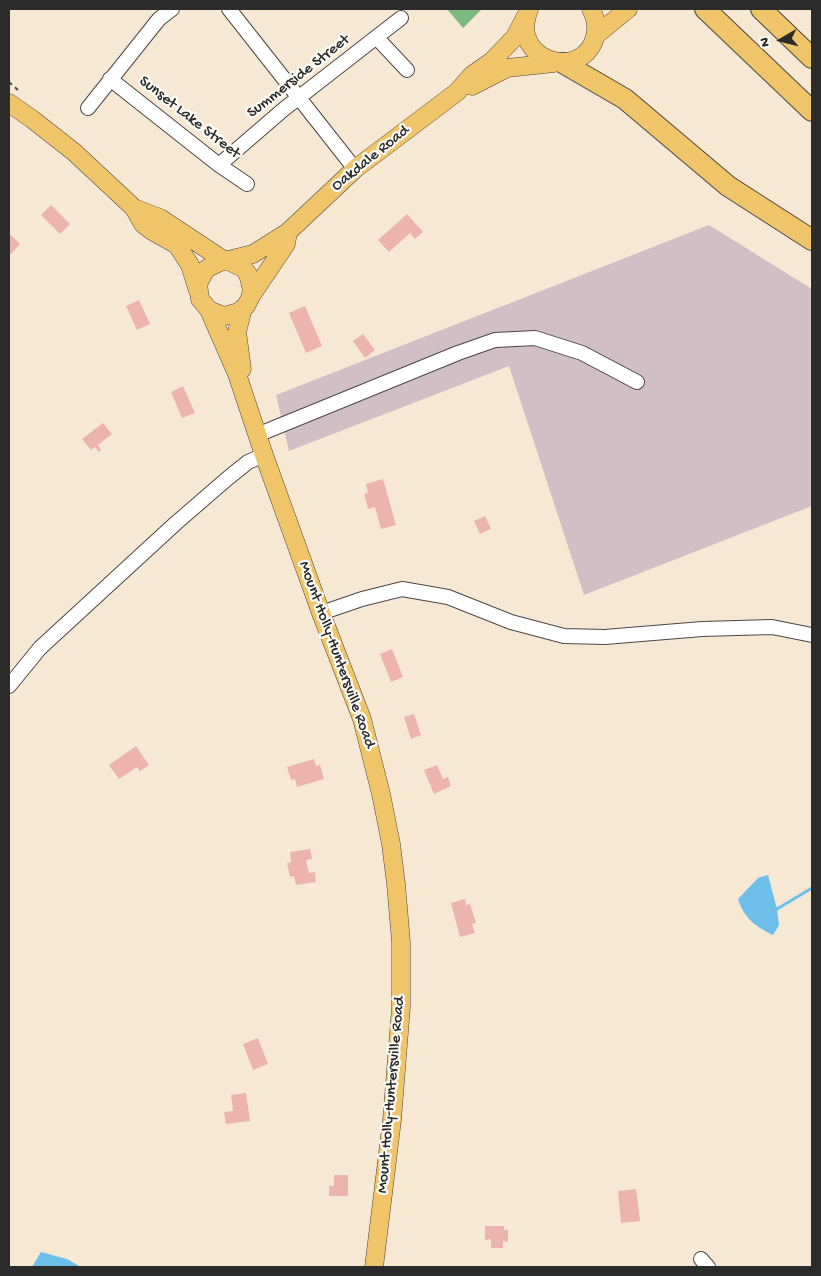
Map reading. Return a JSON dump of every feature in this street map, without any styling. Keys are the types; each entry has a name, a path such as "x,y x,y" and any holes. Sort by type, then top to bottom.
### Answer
{"highway":[{"path":"761,9 812,58"},
{"path":"707,10 812,112"},
{"path":"560,62 625,99 728,186 812,240"}],"main road":[{"path":"591,9 597,26 595,36"},
{"path":"595,36 628,9"},
{"path":"530,10 526,22 526,34 530,46 539,55 560,62"},
{"name":"Oakdale Road","path":"227,261 253,254 288,232 355,169 457,92 472,76 492,60 515,37 530,10"},
{"name":"Oakdale Road","path":"457,92 507,68 574,60 584,55 591,46 595,36"},
{"path":"14,97 32,119 74,152 134,208 143,224 177,245 190,265 203,305 209,310 224,316 232,315 246,303 252,290 248,274 243,268 227,261 160,218 134,208"},
{"name":"Oakdale Road","path":"246,303 282,249 288,232"},
{"path":"198,292 201,276 206,269 212,264 227,261"},
{"name":"Mount Holly-Huntersville Road","path":"246,303 237,332 238,344 240,362 258,435"},
{"name":"Mount Holly-Huntersville Road","path":"209,310 237,374 264,455 354,696 367,737 381,794 396,884 402,977 400,1032 392,1120 374,1267"}],"street":[{"path":"88,108 159,19 172,9"},
{"path":"229,9 355,169"},
{"name":"Summerside Street","path":"219,165 299,98 378,38 401,18"},
{"path":"378,38 407,70"},
{"name":"Sunset Lake Street","path":"110,79 219,165 247,184"},
{"path":"258,435 458,353 496,340 535,338 582,353 637,382"},
{"path":"9,686 40,648 176,523 248,462 264,455"},
{"path":"322,613 402,588 448,597 511,622 564,636 605,637 702,629 772,627 812,635"}],"path":[{"path":"9,82 14,97"}],"shaded area":[{"path":"709,225 812,289 812,506 584,595 509,366 289,451 276,395"}],"green space":[{"path":"447,9 482,9 463,28"}],"water":[{"path":"768,875 779,925 773,935 761,929 747,917 738,899 758,878"},
{"path":"41,1252 67,1259 81,1267 32,1267"}],"building":[{"path":"51,205 70,224 60,234 41,215"},
{"path":"407,214 423,232 415,239 410,233 389,252 378,240"},
{"path":"11,235 20,244 10,255 9,237"},
{"path":"139,300 150,324 137,330 126,306"},
{"path":"305,306 322,346 306,353 289,313"},
{"path":"363,334 375,350 365,358 353,341"},
{"path":"183,386 195,413 182,418 171,392"},
{"path":"103,423 112,434 98,445 101,450 99,452 95,447 91,450 82,439"},
{"path":"383,479 396,525 381,529 375,507 368,509 364,494 368,493 366,484"},
{"path":"485,516 491,529 480,534 474,521"},
{"path":"392,649 403,677 391,682 380,654"},
{"path":"414,714 421,735 411,739 404,717"},
{"path":"136,746 149,765 140,771 137,767 119,779 109,765"},
{"path":"314,759 316,766 320,765 324,779 297,787 295,779 291,780 287,767"},
{"path":"437,765 443,779 448,777 451,786 434,794 424,770"},
{"path":"310,849 312,859 306,860 309,873 315,872 316,882 296,885 294,876 290,877 287,863 291,862 290,852"},
{"path":"465,899 466,905 470,904 476,923 472,924 475,933 460,937 451,903"},
{"path":"258,1038 268,1064 253,1070 243,1044"},
{"path":"246,1093 250,1121 226,1124 224,1112 233,1111 231,1095"},
{"path":"334,1175 348,1175 348,1196 329,1196 329,1186 334,1186"},
{"path":"636,1189 640,1221 621,1223 618,1191"},
{"path":"485,1226 504,1226 504,1230 508,1230 508,1242 503,1241 503,1248 491,1248 491,1239 485,1240"}],"waterway":[{"path":"774,907 777,909 812,888"}]}
